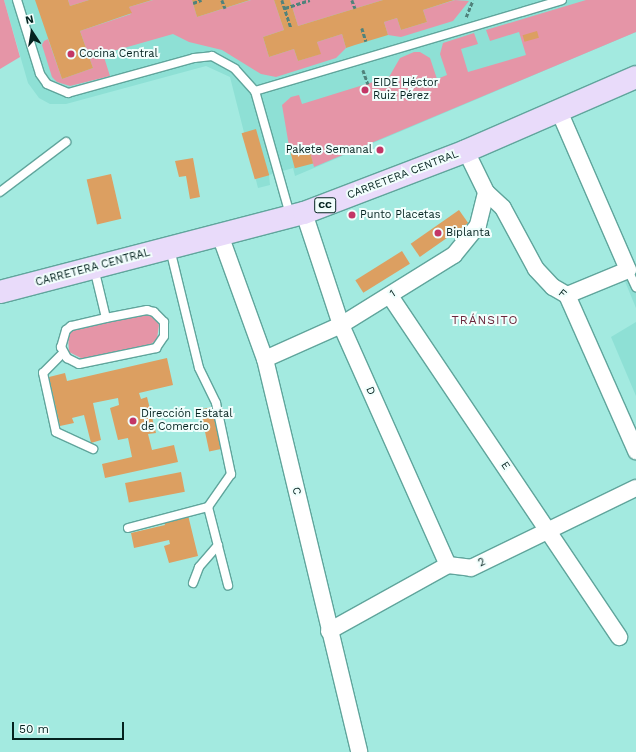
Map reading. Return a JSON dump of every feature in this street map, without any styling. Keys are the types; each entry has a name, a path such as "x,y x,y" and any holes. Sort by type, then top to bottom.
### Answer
{"main road":[{"name":"CARRETERA CENTRAL","path":"0,292 297,214 466,151 636,77"}],"street":[{"path":"559,111 628,270 567,295"},
{"name":"F","path":"466,151 486,192 503,208 536,268 553,287 567,295 636,451"},
{"name":"1","path":"265,359 341,325 454,255 478,225 486,192"},
{"name":"D","path":"297,214 341,325 448,565"},
{"name":"C","path":"220,235 265,359 359,752"},
{"name":"E","path":"390,296 619,637"},
{"name":"2","path":"448,565 471,568 636,488"},
{"path":"329,631 448,565"}],"lane":[{"path":"17,0 40,74 47,84 57,90 68,93 194,58 212,56 235,69 255,91 297,214"},
{"path":"255,91 562,0"},
{"path":"0,192 66,142"},
{"path":"128,528 208,508 231,474 216,403 198,368 170,248"},
{"path":"94,267 106,318"},
{"path":"628,270 636,287"},
{"path":"147,310 154,312 164,322 164,336 156,348 79,364 72,362 63,353 61,341 71,326 106,318 147,310"},
{"path":"63,353 43,373 56,432 93,449"},
{"path":"208,508 228,585"},
{"path":"193,583 199,566 218,545"}],"path":[{"path":"192,3 201,0"},
{"path":"222,0 225,8"},
{"path":"282,0 291,28"},
{"path":"285,8 310,0"},
{"path":"352,0 355,8"},
{"path":"362,28 366,41"}],"shaded area":[{"path":"0,0 4,0 20,57 0,69"},
{"name":"EIDE Héctor Ruiz Pérez","path":"4,0 636,0 636,32 295,176 293,168 269,175 270,185 258,188 230,77 206,66 66,104 50,104 39,98 28,83"},
{"path":"68,0 89,0 70,6"},
{"path":"153,0 192,0 197,17 251,0 274,0 284,30 263,37 269,57 294,49 298,61 320,54 317,42 342,34 346,48 336,58 276,77 261,74 222,50 189,42 173,34 103,54 110,76 70,86 57,82 52,77 42,45 44,41 48,39 62,79 93,68 80,31 131,14 129,7"},
{"path":"290,0 383,0 298,26"},
{"path":"455,0 469,1 453,21 401,37 388,35 384,22 397,18 401,30 427,22 423,10"},
{"path":"586,0 636,0 636,32 314,167 309,148 290,152 282,105 291,97 299,95 302,104 389,77 400,58 414,52 420,52 430,58 437,79 447,75 440,54 443,43 474,33 478,44 461,49 468,72 526,55 519,32 490,41 486,30"},
{"path":"636,269 636,308 624,279"},
{"path":"143,314 154,317 159,325 157,339 150,345 83,359 69,352 68,335 76,328"},
{"path":"636,322 636,396 611,337"}],"building":[{"name":"Cocina Central","path":"35,0 68,0 70,6 89,0 152,0 129,7 132,13 80,31 93,68 62,79"},
{"path":"192,0 250,0 197,17"},
{"path":"274,0 290,0 298,26 383,0 454,0 423,10 427,22 401,30 397,18 384,22 388,35 346,48 342,34 317,42 321,54 298,61 294,49 269,57 263,37 284,30"},
{"path":"537,31 539,38 525,42 523,35"},
{"path":"256,129 269,175 255,179 242,133"},
{"path":"309,148 313,163 295,168 291,153"},
{"path":"193,158 200,197 190,199 186,176 179,177 175,161"},
{"path":"111,174 121,219 97,224 87,180"},
{"name":"Biplanta","path":"459,210 468,223 420,257 411,244"},
{"path":"402,251 410,264 363,293 355,280"},
{"name":"Dirección Estatal de Comercio","path":"167,358 173,385 139,393 141,399 147,397 156,433 148,434 152,450 174,445 178,462 105,478 102,464 132,457 128,438 118,440 110,408 119,405 118,398 93,403 101,440 91,443 84,415 72,418 74,423 60,426 49,377 65,373 67,381"},
{"path":"212,407 221,449 209,452 200,409"},
{"path":"181,472 185,492 129,503 125,483"},
{"path":"188,515 198,556 169,563 164,546 170,544 169,540 134,548 131,533 165,525 164,521"}],"place":[{"name":"Cocina Central","path":"71,54"},
{"name":"EIDE Héctor Ruiz Pérez","path":"365,90"},
{"name":"Pakete Semanal","path":"380,150"},
{"name":"Punto Placetas","path":"352,215"},
{"name":"Biplanta","path":"438,233"},
{"name":"Dirección Estatal de Comercio","path":"133,421"}],"district":[{"name":"TRÁNSITO","path":"485,321"}]}
